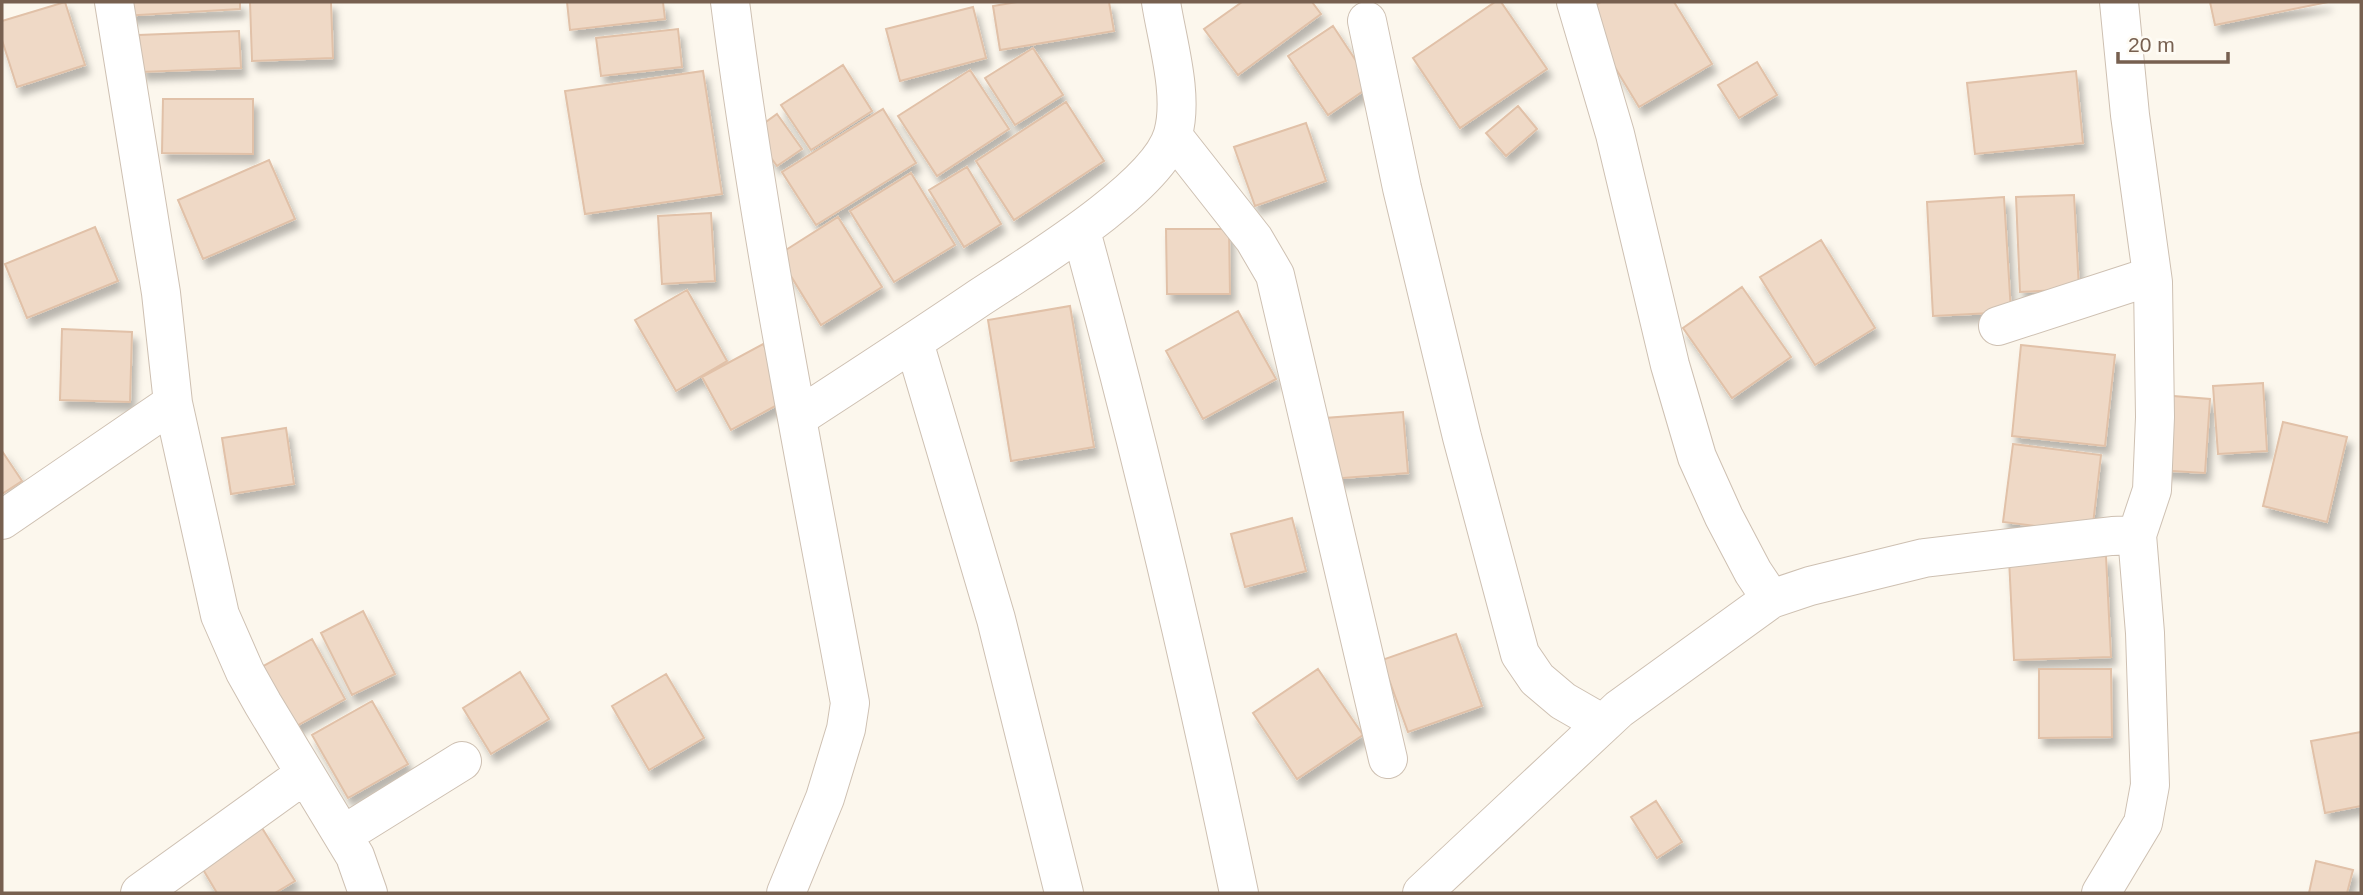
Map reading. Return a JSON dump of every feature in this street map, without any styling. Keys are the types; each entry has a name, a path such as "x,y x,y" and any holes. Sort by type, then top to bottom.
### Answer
{"street":[{"path":"114,2 161,293 173,403 220,615 245,672 355,856 368,893"},
{"path":"730,2 746,122 850,703 846,729 825,798 786,893"},
{"path":"797,418 1081,231 1146,176 1161,158 1173,135 1177,112 1161,2"},
{"path":"1576,2 1615,134 1670,365 1697,457 1724,517 1753,572 1771,599"},
{"path":"2101,893 2143,823 2150,785 2145,633 2137,535 2152,490 2155,392 2152,276 2151,251 2130,115 2119,2"},
{"path":"1367,21 1402,188 1462,437 1520,654 1536,679 1563,701 1604,724"},
{"path":"1173,135 1254,239 1275,275 1388,759"},
{"path":"1081,231 1118,368 1207,737 1239,893"},
{"path":"1998,326 2152,276"},
{"path":"914,342 996,619 1064,893"},
{"path":"2,520 173,403"},
{"path":"1422,893 1619,709 1771,599 1810,586 1924,558 2137,535"},
{"path":"343,835 462,761"},
{"path":"140,893 305,774"}],"building":[{"path":"65,2 85,65 17,87 2,40 2,21"},
{"path":"121,2 240,2 240,9 122,16"},
{"path":"250,2 331,2 333,58 252,61"},
{"path":"567,2 663,2 665,19 570,30"},
{"path":"1017,2 1109,2 1114,31 1000,50 993,6"},
{"path":"1242,2 1312,2 1321,14 1238,75 1204,29"},
{"path":"1495,2 1501,2 1547,69 1460,128 1413,58"},
{"path":"1601,2 1674,2 1712,64 1639,107 1582,13"},
{"path":"2210,2 2328,2 2215,25"},
{"path":"973,7 986,58 900,81 886,29"},
{"path":"1333,26 1372,85 1328,115 1288,56"},
{"path":"678,29 682,67 601,76 596,38"},
{"path":"239,31 241,68 141,72 139,35"},
{"path":"1033,48 1063,95 1015,125 985,78"},
{"path":"1757,62 1777,95 1739,118 1718,85"},
{"path":"843,65 872,111 811,150 781,105"},
{"path":"970,70 1009,129 937,176 898,116"},
{"path":"703,71 722,194 585,214 565,91"},
{"path":"2076,71 2083,143 1975,154 1967,83"},
{"path":"163,99 253,99 253,154 162,153"},
{"path":"1066,102 1104,161 1014,220 976,161"},
{"path":"1518,106 1537,129 1506,156 1486,133"},
{"path":"883,109 916,163 816,225 782,172"},
{"path":"777,114 802,149 777,166 752,132"},
{"path":"1306,123 1326,181 1255,206 1234,147"},
{"path":"269,160 295,219 203,259 178,200"},
{"path":"967,167 1001,224 964,247 929,190"},
{"path":"911,173 955,245 894,282 850,211"},
{"path":"2074,195 2079,289 2020,292 2016,197"},
{"path":"2004,197 2011,312 1933,316 1927,202"},
{"path":"711,213 715,281 662,284 658,216"},
{"path":"838,217 882,287 821,325 778,255"},
{"path":"95,227 118,281 27,318 5,264"},
{"path":"1166,229 1229,229 1230,294 1167,294"},
{"path":"1821,240 1875,328 1815,365 1760,277"},
{"path":"1742,287 1791,357 1732,398 1683,328"},
{"path":"687,290 727,361 676,391 635,320"},
{"path":"1070,306 1094,447 1011,461 988,320"},
{"path":"1238,311 1276,379 1203,419 1166,351"},
{"path":"62,329 132,332 130,402 60,400"},
{"path":"763,344 792,397 731,430 702,377"},
{"path":"2021,345 2115,355 2105,446 2012,436"},
{"path":"2263,383 2267,451 2218,454 2213,386"},
{"path":"2161,395 2210,399 2205,473 2156,470"},
{"path":"1403,412 1408,473 1330,479 1325,418"},
{"path":"2283,422 2347,437 2327,522 2263,506"},
{"path":"286,428 294,484 231,494 222,438"},
{"path":"2013,444 2101,455 2092,533 2003,522"},
{"path":"2,451 22,481 2,494"},
{"path":"1292,518 1306,571 1245,587 1231,534"},
{"path":"2106,556 2111,657 2014,660 2009,559"},
{"path":"363,611 395,674 352,695 321,633"},
{"path":"1456,634 1482,706 1408,732 1382,660"},
{"path":"312,639 345,699 284,733 251,673"},
{"path":"1318,669 1363,735 1297,779 1253,713"},
{"path":"2039,669 2111,669 2112,737 2039,738"},
{"path":"520,672 549,719 491,754 463,708"},
{"path":"666,674 704,738 649,770 612,706"},
{"path":"372,701 408,764 348,798 312,735"},
{"path":"2361,732 2361,806 2325,813 2311,741"},
{"path":"1656,801 1682,842 1657,858 1631,817"},
{"path":"262,828 295,881 275,893 217,893 201,866"},
{"path":"2316,861 2353,870 2347,893 2309,893"}]}
